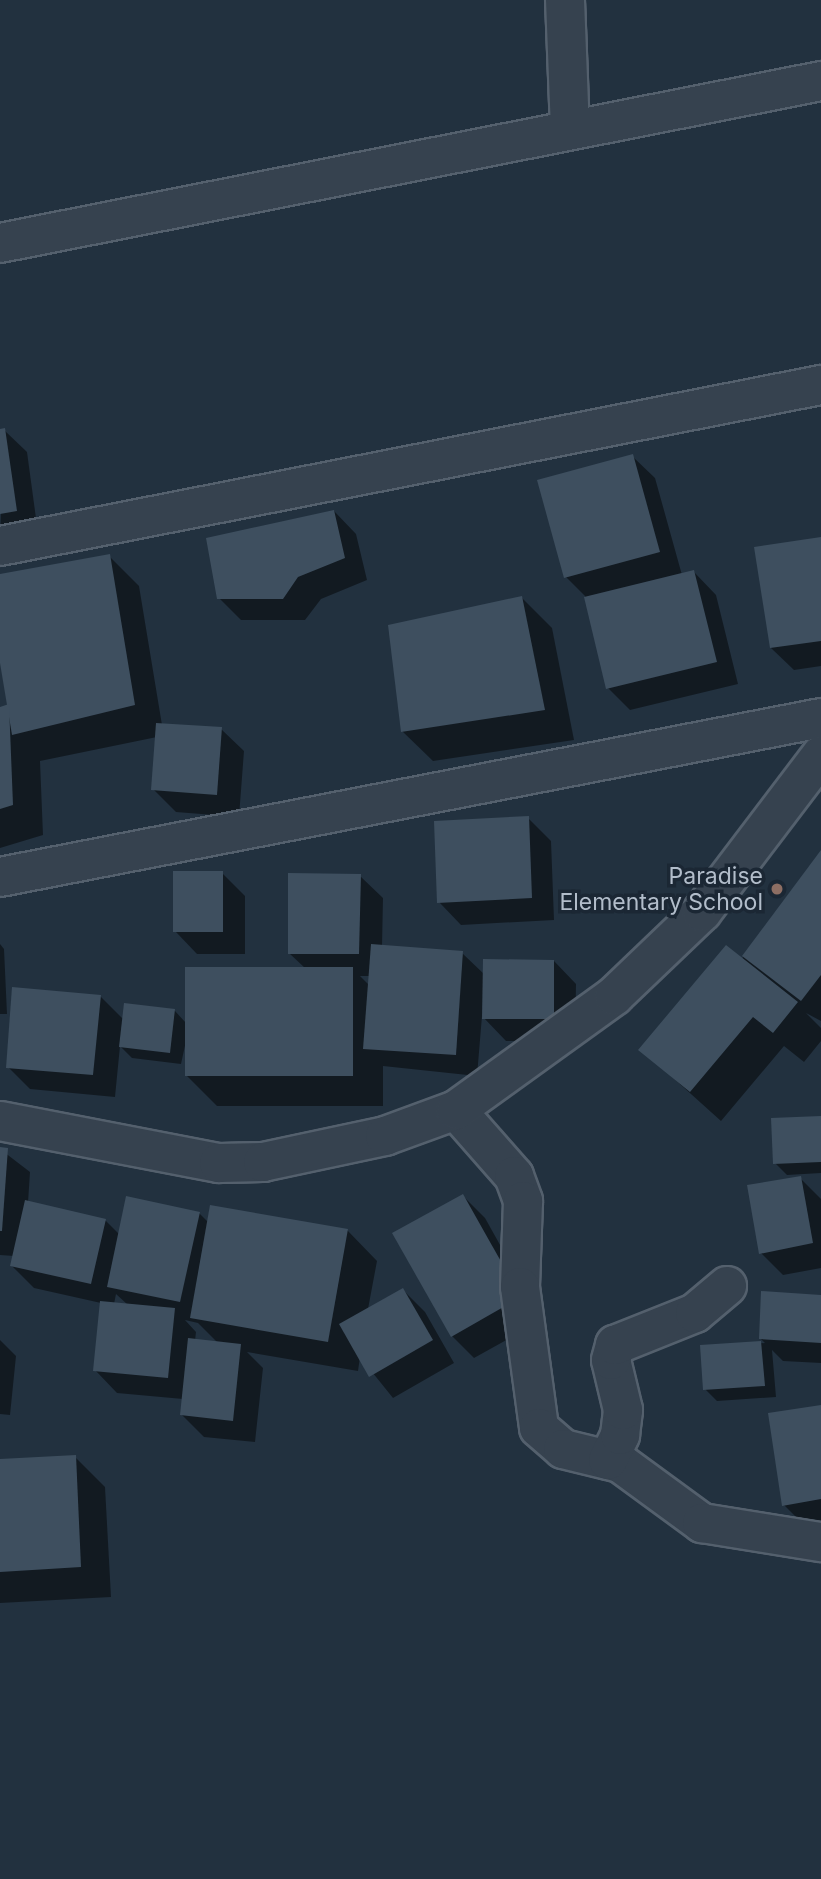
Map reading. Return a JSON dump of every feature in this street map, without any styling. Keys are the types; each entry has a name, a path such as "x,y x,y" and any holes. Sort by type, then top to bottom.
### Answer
{"street":[{"path":"565,0 570,129"},
{"path":"0,243 821,81"},
{"path":"0,546 821,385"},
{"path":"0,877 821,718"},
{"path":"0,1121 219,1163 252,1162 373,1139 456,1111 614,996 702,912 821,755"},
{"path":"456,1111 514,1176 523,1201 520,1287 539,1428 563,1449 608,1460 632,1470 702,1523 821,1542"},
{"path":"608,1460 620,1435 623,1410 611,1360 615,1345 695,1313 727,1286"}],"building":[{"path":"5,428 17,511 0,514 0,429"},
{"path":"633,454 660,552 564,578 537,480"},
{"path":"334,510 345,558 298,577 283,599 217,599 206,538"},
{"path":"821,537 821,641 770,648 754,547"},
{"path":"110,554 135,705 12,735 0,663 0,574"},
{"path":"694,570 717,662 606,689 584,597"},
{"path":"522,596 545,710 401,732 388,625"},
{"path":"9,704 13,805 0,809 0,707"},
{"path":"156,723 222,727 217,795 151,790"},
{"path":"529,816 532,898 437,903 434,821"},
{"path":"821,850 821,975 801,1001 742,956"},
{"path":"173,871 223,871 223,932 173,932"},
{"path":"288,873 361,874 359,954 288,954"},
{"path":"371,944 463,951 456,1055 363,1049"},
{"path":"726,945 798,1002 773,1033 753,1017 690,1092 638,1050"},
{"path":"483,959 554,960 554,1019 482,1019"},
{"path":"185,967 353,967 353,1076 185,1076"},
{"path":"12,987 101,995 93,1075 6,1068"},
{"path":"124,1003 175,1009 170,1053 119,1047"},
{"path":"821,1116 821,1162 773,1164 771,1118"},
{"path":"0,1147 8,1148 2,1231 0,1231"},
{"path":"801,1176 813,1243 759,1254 747,1185"},
{"path":"463,1194 521,1297 451,1337 392,1233"},
{"path":"126,1196 200,1212 180,1302 107,1287"},
{"path":"25,1200 106,1219 91,1284 10,1266"},
{"path":"210,1205 348,1229 328,1342 190,1318"},
{"path":"403,1288 433,1340 369,1377 339,1324"},
{"path":"761,1291 821,1295 821,1343 759,1339"},
{"path":"100,1301 175,1308 168,1378 93,1371"},
{"path":"188,1338 241,1344 233,1421 180,1415"},
{"path":"761,1341 765,1386 703,1390 700,1345"},
{"path":"821,1405 821,1499 782,1506 768,1413"},
{"path":"76,1455 81,1567 0,1572 0,1459"}],"place":[{"name":"Paradise Elementary School","path":"777,889"}]}
